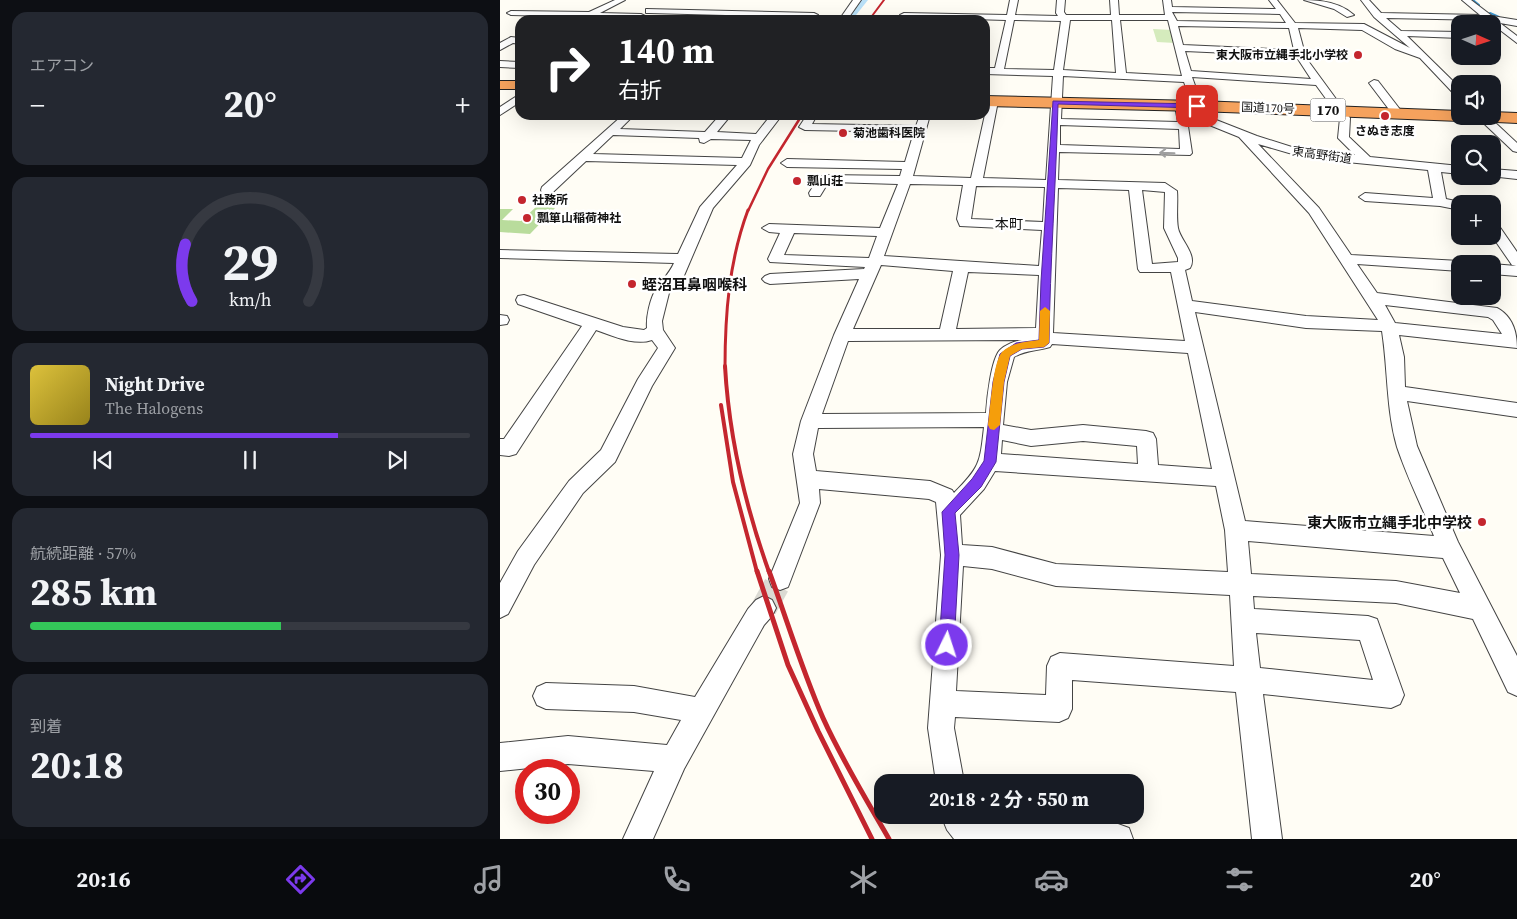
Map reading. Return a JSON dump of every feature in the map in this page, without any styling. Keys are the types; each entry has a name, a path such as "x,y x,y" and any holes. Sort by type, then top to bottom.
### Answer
{"highway":[{"path":"500,85 515,85"},
{"name":"国道170号","path":"990,101 1055,102 1181,109 1199,112 1340,110 1451,116"},
{"path":"1501,117 1517,118"}],"street":[{"path":"508,4 533,5 511,13 587,15 621,0"},
{"path":"643,15 663,0"},
{"path":"669,11 684,0"},
{"path":"850,15 857,0"},
{"path":"999,72 1014,0"},
{"path":"949,512 976,483 990,462 998,382 1006,354 1020,346 1044,343 1055,102 1064,18 1060,14 1061,0"},
{"path":"1114,0 1121,76"},
{"path":"1308,0 1337,7 1350,15"},
{"path":"1365,0 1377,14 1451,85"},
{"path":"1466,0 1484,15"},
{"path":"1173,19 1275,4 1318,82 1345,118 1342,134 1344,138 1366,160"},
{"path":"649,11 780,15"},
{"path":"1479,11 1492,12 1517,21"},
{"path":"904,14 961,15"},
{"path":"1377,14 1451,17"},
{"path":"990,16 1173,19 1293,37"},
{"path":"1173,19 1231,34 1293,37"},
{"path":"1173,19 1199,112"},
{"path":"1501,19 1517,21"},
{"path":"1181,48 1364,28 1398,47 1425,58"},
{"path":"1501,28 1514,38"},
{"path":"1398,33 1451,35"},
{"path":"1238,46 1293,37"},
{"path":"1501,37 1514,38"},
{"path":"500,47 511,40 515,40"},
{"path":"500,52 513,52"},
{"path":"500,64 515,65"},
{"path":"990,71 1121,76 1188,76 1318,82"},
{"path":"1374,83 1398,114"},
{"path":"501,111 515,101"},
{"path":"1053,148 1186,154 1181,109"},
{"name":"東高野街道","path":"1199,112 1244,136 1282,149 1306,154 1451,169"},
{"path":"547,190 624,120"},
{"path":"686,162 722,120"},
{"path":"500,606 526,558 576,488 608,456 644,384 667,348 655,331 654,321 662,292 674,278 707,207 746,162 754,144 773,120"},
{"path":"809,120 805,127 920,129"},
{"path":"780,579 810,503 808,479 802,454 810,421 842,335 886,232 905,181 923,120"},
{"path":"985,120 964,218 965,224 1049,226"},
{"path":"1054,122 1184,126"},
{"path":"1491,125 1517,149"},
{"path":"611,132 759,137"},
{"path":"1244,136 1314,211 1373,298 1390,327 1397,393 1407,446 1450,548 1517,683"},
{"path":"583,157 686,162 746,162"},
{"path":"787,163 909,166"},
{"path":"1434,167 1440,202"},
{"path":"1501,173 1517,175"},
{"path":"815,193 823,180 830,178 905,181 973,182 1134,186 1165,187 1171,191 1171,228 1185,258 1185,265 1177,268 1145,269 1134,186"},
{"path":"1364,197 1451,204"},
{"path":"769,228 886,232"},
{"path":"789,229 775,259 873,266 964,267 1046,271"},
{"path":"1501,239 1517,262"},
{"path":"500,254 682,259"},
{"path":"1347,259 1451,265"},
{"path":"770,279 800,279 840,274 873,266"},
{"path":"947,334 960,272 964,267"},
{"path":"1177,268 1236,530 1248,680 1267,839"},
{"path":"1501,270 1517,272"},
{"path":"1373,298 1491,312 1499,316 1515,341"},
{"path":"524,300 622,333 640,337 655,331"},
{"path":"1186,305 1306,322 1390,327 1515,341"},
{"path":"500,447 509,448 569,356 593,323"},
{"path":"842,335 947,334 1045,336 1196,348"},
{"path":"1397,393 1517,410"},
{"path":"810,421 994,425 1031,438 1083,433 1146,439 1149,474"},
{"path":"990,462 1224,478"},
{"path":"808,479 930,490 945,496 949,512 952,555 940,728 949,774"},
{"path":"1236,530 1450,548"},
{"path":"952,555 992,558 1056,575 1396,592 1481,609"},
{"path":"638,839 674,759 756,617 764,608"},
{"path":"942,703 1059,709 1060,666 1248,680 1391,695 1368,628 1244,620"},
{"path":"546,696 634,699 702,711"},
{"path":"500,757 568,750 674,759"},
{"path":"962,825 1118,839"}],"green space":[{"path":"1153,29 1172,30 1175,43 1157,42"},
{"path":"537,206 555,208 530,234 500,232 500,209 513,209 502,220 521,221"}],"waterway":[{"path":"850,15 862,0"},
{"path":"1473,0 1479,5"},
{"path":"1490,13 1494,15"}],"tunnel":[{"path":"764,608 780,579"}],"railway":[{"path":"873,15 884,0"},
{"path":"748,211 768,169 799,120"},
{"path":"725,367 729,288 736,249 748,210"},
{"path":"725,367 734,445 753,522 769,572"},
{"path":"721,405 733,482 757,572"},
{"path":"757,571 788,665 818,731 872,839"},
{"path":"769,571 801,663 830,734 889,839"}],"slow traffic":[{"path":"994,425 998,382 1006,354 1020,346 1044,343 1045,311"}],"place":[{"name":"東大阪市立縄手北小学校","path":"1358,55"},
{"name":"さぬき志度","path":"1385,116"},
{"name":"菊池歯科医院","path":"843,133"},
{"name":"瓢山荘","path":"797,181"},
{"name":"社務所","path":"522,200"},
{"name":"瓢箪山稲荷神社","path":"527,218"},
{"name":"蛭沼耳鼻咽喉科","path":"632,284"},
{"name":"東大阪市立縄手北中学校","path":"1482,522"}],"district":[{"name":"本町","path":"1009,224"}],"route":[{"path":"947,645 952,555 949,512 976,483 990,462 998,382 1006,354 1020,346 1044,343 1055,102 1197,106"}]}
